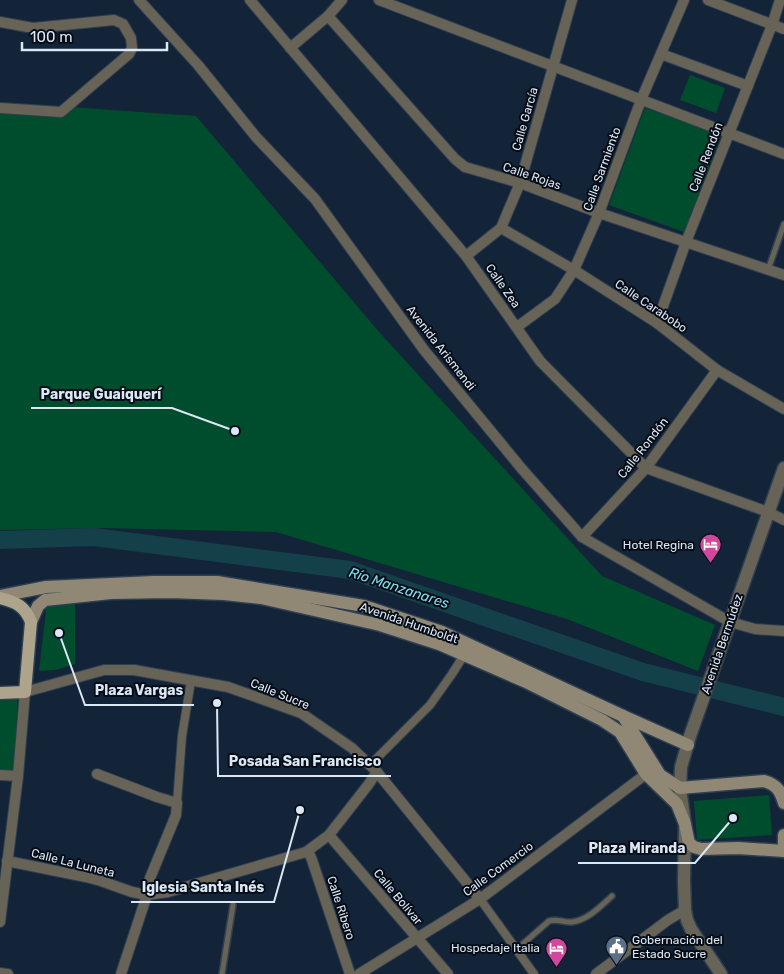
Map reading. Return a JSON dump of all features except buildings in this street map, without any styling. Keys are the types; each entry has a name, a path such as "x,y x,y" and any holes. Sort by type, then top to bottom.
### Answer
{"main road":[{"name":"Avenida Humboldt","path":"0,597 46,587 154,582 217,582 364,606 442,632 623,716 689,740"},
{"name":"Avenida Humboldt","path":"31,622 38,606 45,600 111,594 170,592 224,594 261,598 380,625 440,644 526,682 602,720 620,732 646,774 677,804 685,824 689,843 694,847 701,849 738,848 780,843"},
{"path":"0,597 21,606 28,613 31,622 25,692 0,692"},
{"path":"623,716 660,775 680,788 764,781 775,785 782,795 784,803"}],"street":[{"name":"Avenida Arismendi","path":"139,0 198,65 256,137 315,199 424,350 522,469 582,537 730,622 755,629 784,631"},
{"name":"Calle Zea","path":"250,0 466,256 540,361 646,468 768,512 784,520"},
{"path":"290,48 328,16 342,0"},
{"path":"379,0 784,154"},
{"name":"Calle García","path":"466,256 501,228 520,183 572,0"},
{"name":"Calle Sarmiento","path":"516,327 555,298 574,270 599,213 641,100 684,0"},
{"path":"708,0 784,29"},
{"name":"Calle Rendón","path":"657,323 686,242 772,25 780,0"},
{"name":"Calle Rojas","path":"328,16 455,159 465,167 520,183 599,213 784,275"},
{"path":"0,22 33,28 114,20 123,24 131,38 132,48 129,54 62,112 0,108"},
{"path":"661,54 748,86"},
{"name":"Calle Carabobo","path":"501,228 574,270 657,323 717,370 784,408"},
{"name":"Calle Rondón","path":"582,537 646,468 717,370"},
{"name":"Avenida Bermúdez","path":"721,974 687,920 684,880 685,824 680,788 682,767 689,740 784,468"},
{"path":"306,852 328,835 368,785 374,769 430,705 464,655"},
{"name":"Calle Sucre","path":"25,692 104,670 134,670 228,688 301,713 352,748 374,769 480,899 534,974"},
{"path":"121,974 147,895 150,878 176,814 182,736 191,681"},
{"path":"0,918 18,776 25,692"},
{"path":"97,774 177,803"},
{"name":"Calle Comercio","path":"359,974 480,899 646,774"},
{"path":"0,775 18,776"},
{"name":"Calle Bolívar","path":"328,835 448,974"},
{"path":"780,843 784,857"},
{"name":"Calle La Luneta","path":"7,861 86,877 147,895 168,892 306,852"},
{"name":"Calle Ribero","path":"306,852 312,860 350,974"},
{"path":"596,974 668,920 686,910"},
{"path":"0,973 8,974"}],"lane":[{"path":"768,270 784,224"},
{"path":"780,843 784,830"},
{"path":"516,950 549,921 556,919 572,922 588,917 612,896"},
{"path":"222,974 233,905"}],"green space":[{"path":"690,75 725,88 716,113 680,100"},
{"path":"0,102 196,116 380,333 602,576 715,625 698,671 567,619 276,532 101,528 0,530"},
{"path":"645,108 721,135 684,232 609,205"},
{"path":"75,601 75,664 56,670 39,671 47,602"},
{"path":"18,694 14,771 0,769 0,695"},
{"path":"769,795 772,835 697,840 694,801"}],"waterway":[{"name":"Río Manzanares","path":"0,540 94,537 350,570 643,672 784,707"}],"place":[{"name":"Parque Guaiquerí","path":"235,431"},
{"name":"Hotel Regina","path":"710,564"},
{"name":"Plaza Vargas","path":"59,633"},
{"name":"Posada San Francisco","path":"217,703"},
{"name":"Iglesia Santa Inés","path":"300,810"},
{"name":"Plaza Miranda","path":"733,818"},
{"name":"Gobernación del Estado Sucre","path":"616,966"},
{"name":"Hospedaje Italia","path":"556,967"}]}
